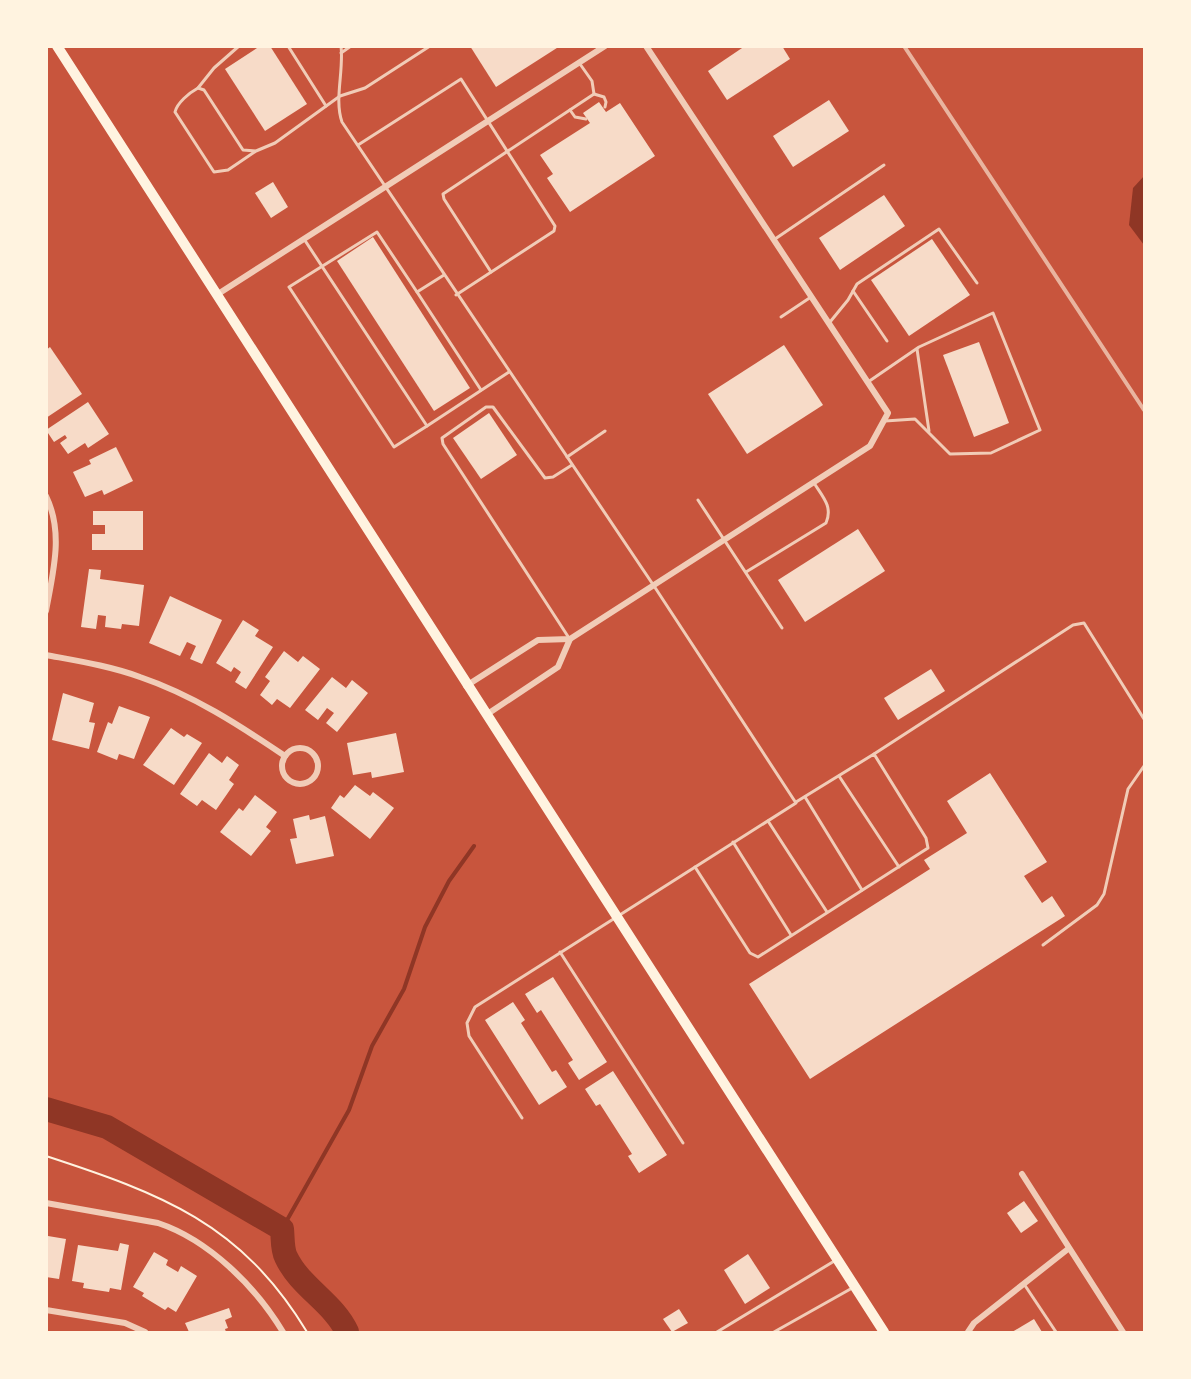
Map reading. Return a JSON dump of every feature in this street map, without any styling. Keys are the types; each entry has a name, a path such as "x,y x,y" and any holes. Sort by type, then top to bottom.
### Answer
{"highway":[{"path":"57,46 218,294 485,716 884,1332"}],"street":[{"path":"218,294 605,46"},
{"path":"466,686 538,640 570,639 654,586 870,446 888,413 646,46"},
{"path":"46,496 57,533 46,611"},
{"path":"485,716 558,667 570,639"},
{"path":"46,655 105,667 153,681 219,712 285,756"},
{"path":"296,748 311,752 317,761 316,774 312,779 301,784 290,781 282,772 285,756 296,748"},
{"path":"1022,1174 1123,1332"},
{"path":"46,1203 158,1223 173,1228 202,1246 230,1269 258,1298 283,1332"},
{"path":"968,1332 974,1323 1023,1282 1068,1249"},
{"path":"46,1310 125,1323 145,1332"}],"lane":[{"path":"238,46 214,68 198,88 176,106 174,112 214,172 228,170 256,151 275,143 340,96 365,88 430,46"},
{"path":"288,46 326,106"},
{"path":"340,46 342,122 456,295 510,371 654,586 796,803"},
{"path":"341,53 351,46"},
{"path":"580,63 592,81 594,94"},
{"path":"357,145 461,79 506,153 555,226 554,231 456,295"},
{"path":"198,88 204,90 243,150 256,151"},
{"path":"594,94 604,97 605,107"},
{"path":"491,272 443,194 594,94"},
{"path":"570,110 575,117 586,119"},
{"path":"774,240 884,165"},
{"path":"829,324 864,278 939,229 977,283"},
{"path":"481,390 377,232 289,287 394,447 426,426 481,390 510,371"},
{"path":"304,239 426,426"},
{"path":"417,292 444,275"},
{"path":"853,291 887,341"},
{"path":"781,317 811,297"},
{"path":"867,382 917,349 993,313 1040,430 991,453 950,454 915,419 883,421"},
{"path":"917,349 929,433"},
{"path":"570,639 443,444 442,438 486,407 493,406 545,478 553,477 572,465"},
{"path":"567,456 605,431"},
{"path":"746,572 826,523 830,515 829,506 813,483"},
{"path":"698,500 783,628"},
{"path":"522,1118 469,1036 467,1023 474,1008 560,952 874,754 1073,625 1084,623 1144,719"},
{"path":"694,867 750,953 758,957 928,848 926,838 874,754"},
{"path":"1043,945 1091,910 1104,894 1128,789 1144,766"},
{"path":"839,776 898,867"},
{"path":"805,797 862,890"},
{"path":"768,821 828,912"},
{"path":"733,842 791,936"},
{"path":"560,952 683,1143"},
{"path":"717,1332 837,1260"},
{"path":"1023,1282 1056,1332"},
{"path":"774,1332 855,1287"}],"shaded area":[{"path":"1144,176 1144,245 1129,225 1133,188"}],"building":[{"path":"260,46 270,46 307,104 265,131 225,69"},
{"path":"470,46 560,46 496,87"},
{"path":"745,46 782,46 790,59 727,100 708,71"},
{"path":"829,100 849,131 793,167 773,136"},
{"path":"599,102 606,112 620,103 655,156 570,212 547,178 553,174 540,155 590,123 583,113"},
{"path":"273,182 288,207 271,218 255,193"},
{"path":"884,195 905,226 840,270 819,238"},
{"path":"373,237 470,388 434,411 337,261"},
{"path":"932,239 970,295 909,336 871,280"},
{"path":"979,342 1009,423 974,437 943,355"},
{"path":"784,345 823,405 747,454 708,394"},
{"path":"50,347 82,394 46,418 46,350"},
{"path":"88,402 109,434 88,448 85,443 68,454 60,443 67,438 65,435 54,442 46,430"},
{"path":"489,413 517,455 481,479 453,438"},
{"path":"116,447 133,481 104,495 102,490 85,497 73,472 91,464 89,460"},
{"path":"93,511 143,511 143,550 92,550 92,534 105,534 105,525 93,525"},
{"path":"858,529 885,571 805,622 778,580"},
{"path":"89,569 101,570 100,579 144,585 139,626 122,624 121,629 105,627 106,616 98,615 96,629 81,627"},
{"path":"170,596 222,620 202,664 190,659 196,646 187,642 180,656 149,643"},
{"path":"243,620 259,630 255,636 273,647 246,689 235,682 241,672 234,667 231,672 216,663"},
{"path":"284,651 298,662 303,656 320,669 290,708 277,699 272,705 260,695 270,681 265,677"},
{"path":"931,669 945,691 898,720 884,698"},
{"path":"332,677 346,688 352,680 368,693 337,732 326,723 334,713 327,708 318,720 305,710"},
{"path":"63,693 94,703 89,722 95,723 89,749 52,740"},
{"path":"119,706 150,717 134,759 119,754 117,760 97,752 108,722 112,724"},
{"path":"171,728 184,737 187,734 202,743 174,785 143,765"},
{"path":"396,733 404,772 372,778 371,772 353,775 347,743"},
{"path":"209,753 222,763 227,756 239,765 229,780 234,784 216,810 202,800 197,806 180,794"},
{"path":"990,773 1047,862 1024,876 1042,903 1052,896 1065,916 810,1079 749,984 930,869 924,860 967,833 947,801"},
{"path":"355,785 370,796 373,792 394,808 370,839 331,808 340,795 344,798"},
{"path":"255,795 277,812 266,827 271,831 251,856 220,832 239,808 243,811"},
{"path":"309,815 310,820 325,816 334,856 296,864 290,839 297,838 293,819"},
{"path":"553,977 607,1062 579,1080 568,1063 573,1060 541,1010 537,1013 525,994"},
{"path":"513,1002 525,1020 521,1023 552,1072 556,1070 567,1087 539,1105 485,1020"},
{"path":"613,1071 667,1155 639,1173 628,1156 632,1154 600,1104 596,1106 585,1089"},
{"path":"1024,1201 1038,1221 1021,1233 1007,1213"},
{"path":"48,1236 66,1239 59,1279 46,1277"},
{"path":"120,1243 129,1245 121,1290 110,1288 109,1292 83,1288 84,1283 72,1281 78,1245 118,1251"},
{"path":"154,1252 168,1260 166,1265 178,1272 181,1266 197,1276 176,1312 168,1307 165,1310 142,1296 144,1293 133,1287"},
{"path":"748,1254 770,1288 745,1304 724,1270"},
{"path":"229,1308 232,1317 225,1320 228,1328 225,1329 226,1332 189,1332 185,1323"},
{"path":"679,1309 688,1323 672,1332 663,1319"},
{"path":"1034,1319 1042,1332 1012,1332"}],"waterway":[{"path":"282,1229 349,1110 372,1046 404,989 425,927 449,881 474,846"},
{"path":"46,1109 107,1127 282,1229 284,1251 292,1268 334,1312 347,1332"}],"railway":[{"path":"904,46 1144,410"}]}
